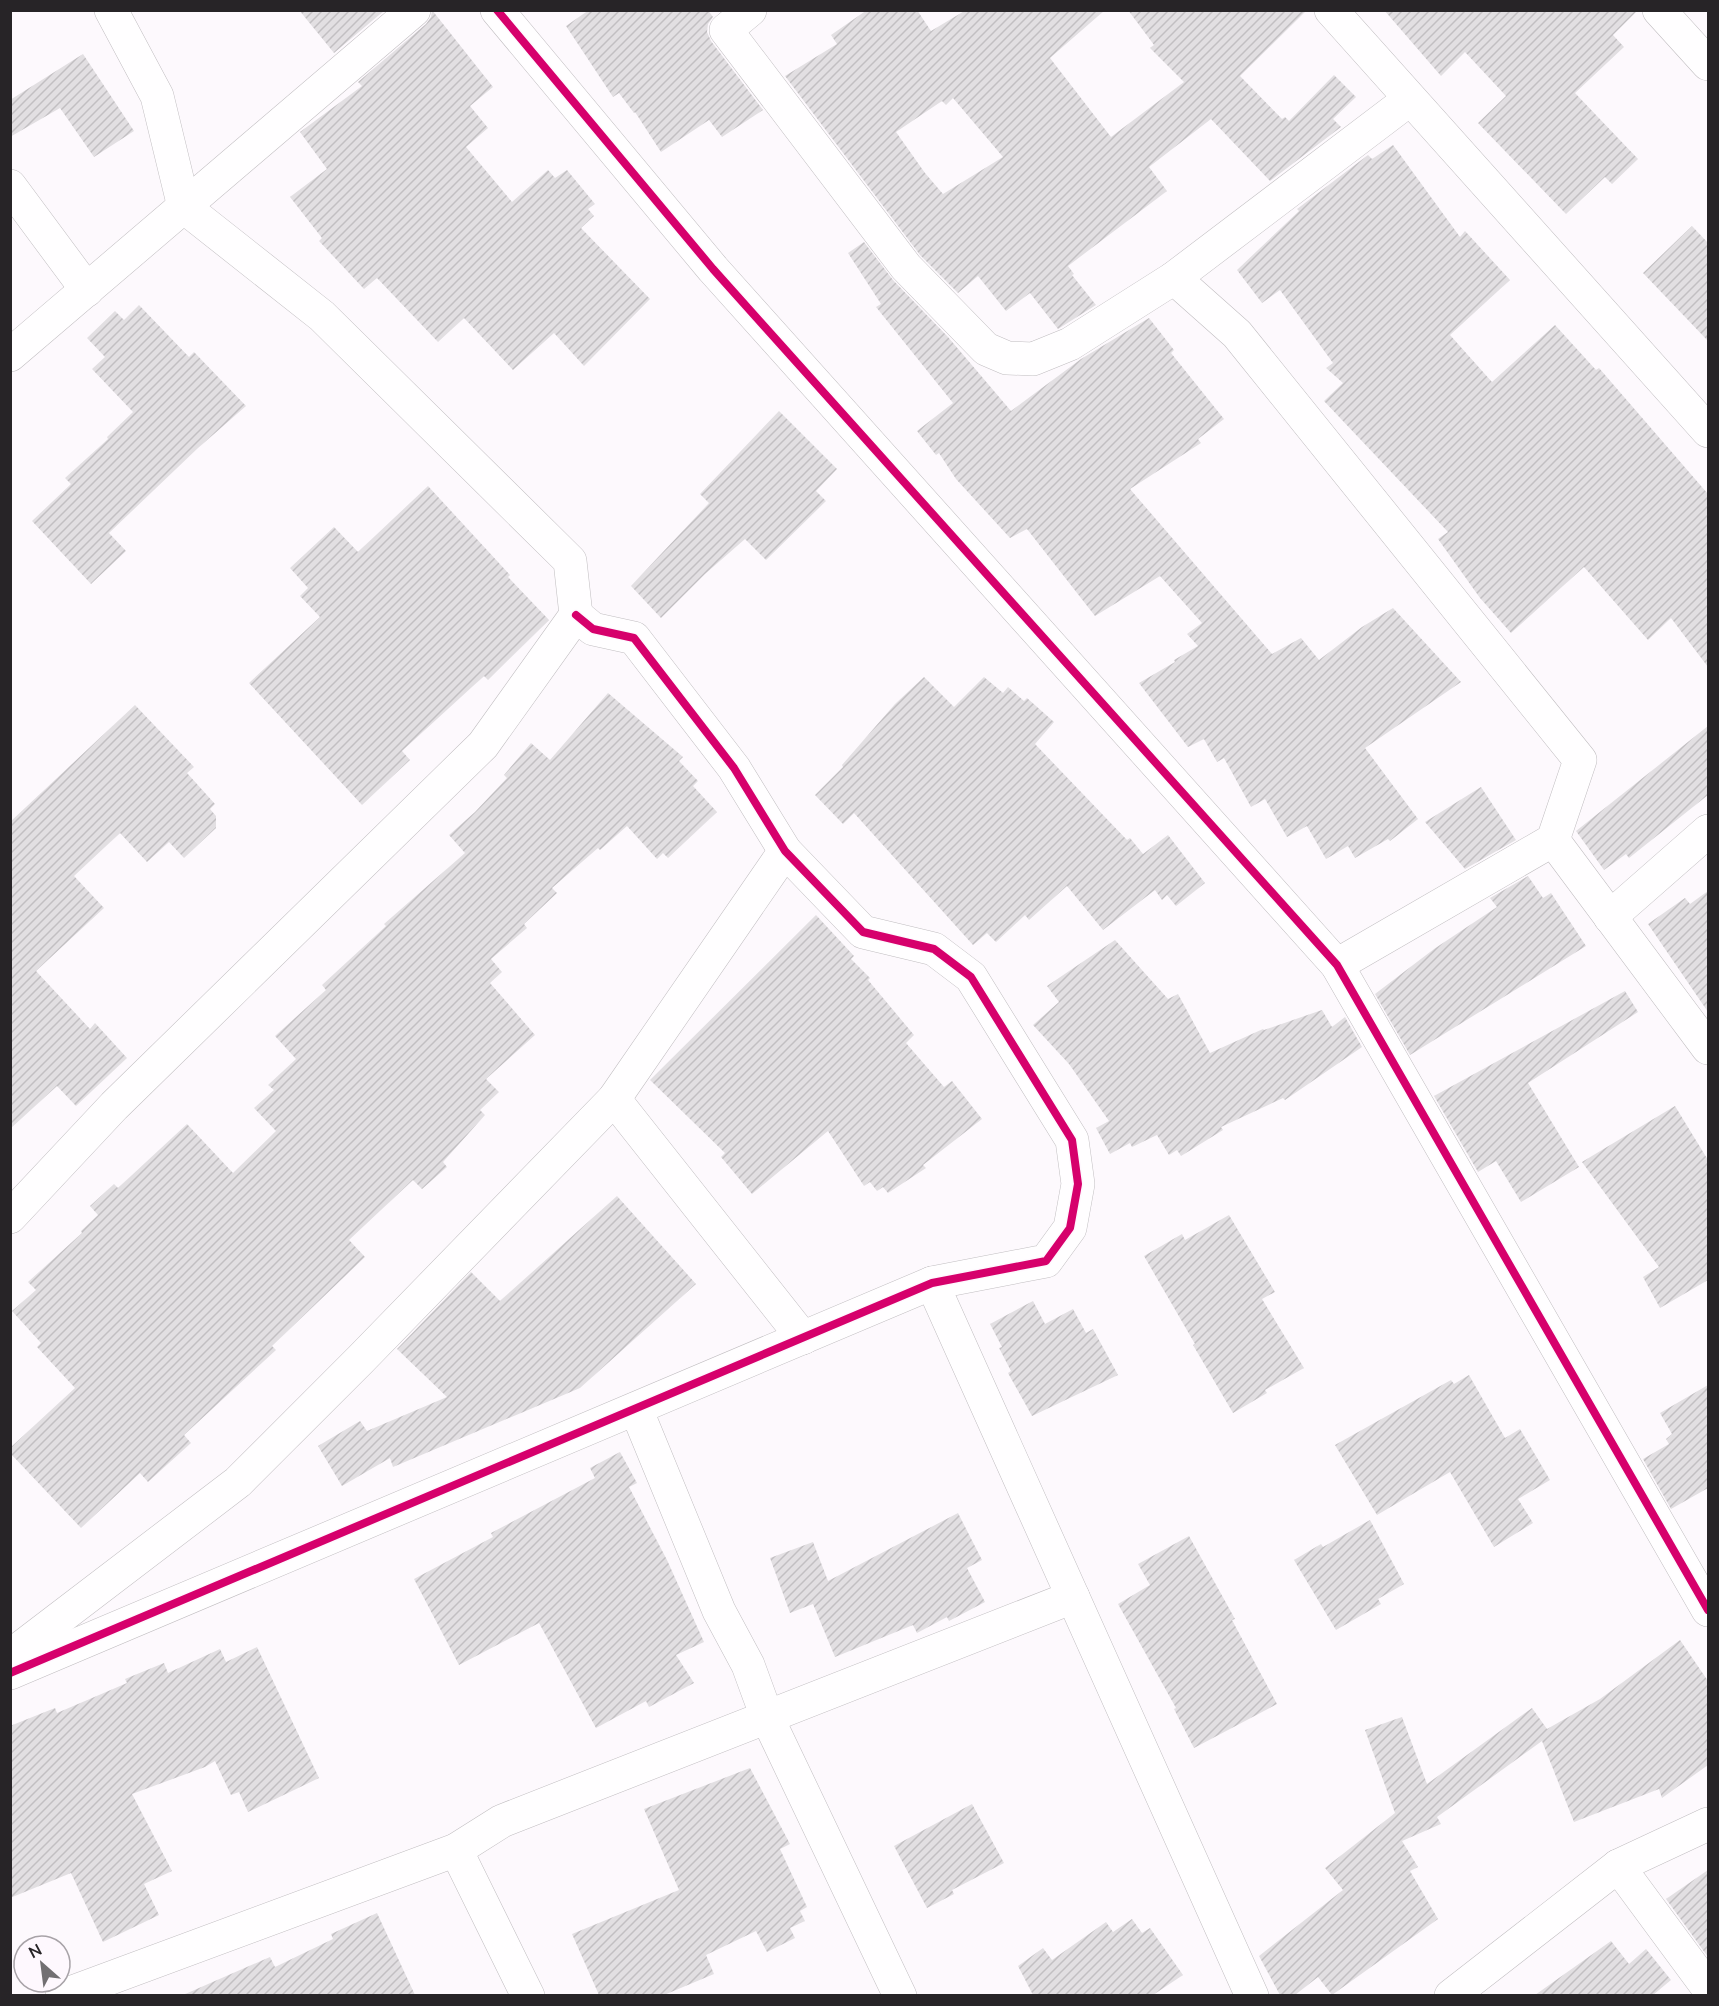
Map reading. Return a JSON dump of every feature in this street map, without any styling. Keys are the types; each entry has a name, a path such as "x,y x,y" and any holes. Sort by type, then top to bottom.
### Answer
{"street":[{"path":"10,1218 114,1106 483,745 576,615 570,561 322,316 184,207 157,96 111,10"},
{"path":"10,355 414,10"},
{"path":"497,10 713,269 1337,965 1708,1610"},
{"path":"750,10 726,30 906,267 986,349 1008,358 1033,359 1070,344 1174,278 1410,99"},
{"path":"1331,10 1708,431"},
{"path":"1659,10 1708,64"},
{"path":"10,186 87,290"},
{"path":"1174,278 1237,334 1580,760 1553,840 1337,965"},
{"path":"10,1673 932,1283 1046,1261 1070,1228 1078,1184 1072,1140 971,977 934,949 863,932 785,851 734,768 634,638 593,629 576,615"},
{"path":"1610,916 1708,831"},
{"path":"1553,840 1708,1048"},
{"path":"10,1656 238,1482 614,1099 785,851"},
{"path":"614,1099 803,1338"},
{"path":"932,1283 1252,1995"},
{"path":"636,1409 719,1611 748,1665 767,1718 900,1995"},
{"path":"62,1995 456,1850 502,1821 1073,1597"},
{"path":"1451,1995 1618,1866 1708,1824"},
{"path":"456,1850 528,1995"},
{"path":"1618,1866 1708,1988"}],"building":[{"path":"299,10 385,10 334,53"},
{"path":"432,10 493,87 470,106 488,128 466,147 512,202 548,170 555,178 567,170 595,204 588,209 594,216 581,228 650,299 584,366 554,333 513,370 464,318 438,342 377,278 364,289 319,241 322,238 290,197 327,169 300,132 362,86 358,82 426,24 431,17"},
{"path":"589,10 708,10 713,17 708,24 707,32 711,41 763,110 722,137 709,120 661,152 635,112 619,93 613,97 566,26"},
{"path":"867,10 917,10 931,31 966,10 1105,10 1050,58 1111,137 1184,82 1150,48 1154,45 1128,10 1307,10 1240,76 1282,119 1285,117 1289,121 1334,75 1356,97 1333,119 1341,127 1270,181 1211,119 1149,167 1167,191 1068,266 1074,274 1072,275 1096,305 1058,329 1030,293 1006,311 978,276 958,293 920,255 785,76 837,44 831,35","holes":["953,98 1003,157 943,194 896,132 942,101 946,105"]},
{"path":"1384,10 1638,10 1613,35 1624,47 1575,93 1638,159 1612,184 1605,177 1566,214 1478,123 1506,96 1465,52 1441,76"},
{"path":"83,54 134,131 94,157 60,108 10,137 10,100"},
{"path":"1393,145 1460,237 1465,231 1510,280 1450,335 1492,382 1555,325 1596,370 1599,368 1708,494 1708,667 1671,618 1648,640 1584,567 1511,633 1480,598 1438,539 1448,532 1324,401 1343,383 1326,368 1333,363 1280,290 1262,303 1237,270 1299,211 1297,209 1368,155 1372,159"},
{"path":"1692,226 1708,243 1708,341 1643,273"},
{"path":"864,242 893,280 948,337 1011,411 1081,359 1149,318 1174,350 1171,353 1224,419 1198,439 1201,443 1130,489 1272,654 1301,638 1319,660 1362,627 1393,608 1461,682 1365,748 1418,819 1390,841 1388,839 1355,858 1348,846 1326,859 1307,826 1287,837 1265,799 1251,807 1224,758 1217,762 1204,739 1188,747 1139,683 1198,646 1187,634 1202,623 1160,576 1095,616 1027,529 1010,538 956,479 939,453 936,455 917,431 953,403 876,307 881,304 848,253"},
{"path":"139,305 189,357 194,352 246,406 198,448 109,533 126,551 91,584 32,521 71,484 65,478 108,439 107,437 133,412 92,369 105,357 87,338 115,311 124,320"},
{"path":"779,411 837,469 816,491 826,501 766,560 745,539 705,574 661,618 631,586 709,503 700,494"},
{"path":"428,486 549,620 488,680 484,676 402,751 410,760 362,805 249,683 320,617 300,596 308,588 290,568 334,527 358,552"},
{"path":"924,677 954,707 984,677 1003,693 1008,687 1024,701 1027,698 1054,722 1035,744 1127,840 1130,838 1143,854 1168,835 1205,883 1176,906 1167,895 1162,900 1155,890 1103,930 1067,886 1029,920 1025,915 996,942 987,933 973,945 854,813 843,824 815,795 843,767 842,765 895,704"},
{"path":"608,693 683,757 679,761 698,781 693,786 717,812 668,858 663,853 657,859 627,826 552,888 557,893 524,924 527,928 491,959 502,972 490,983 535,1035 486,1079 499,1092 480,1110 485,1115 443,1162 447,1167 422,1189 413,1180 349,1240 365,1257 272,1346 276,1350 184,1435 191,1443 148,1482 140,1473 81,1528 10,1453 10,1448 75,1388 37,1347 41,1343 12,1311 36,1290 28,1282 82,1233 81,1231 98,1215 90,1206 114,1184 118,1188 187,1124 233,1173 276,1131 254,1108 274,1090 268,1085 296,1059 275,1036 326,990 322,985 386,926 384,924 465,853 449,835 475,812 507,778 504,775 531,743 550,760"},
{"path":"135,705 194,767 187,773 215,804 210,809 216,816 216,828 184,858 169,842 147,862 120,833 74,876 104,908 36,971 90,1029 95,1023 127,1058 76,1106 57,1086 10,1129 10,822"},
{"path":"1708,726 1708,795 1629,858 1626,854 1604,870 1576,831"},
{"path":"1481,787 1516,840 1465,869 1425,822"},
{"path":"1528,876 1543,898 1551,893 1586,946 1410,1055 1375,994 1434,949 1497,907 1490,898"},
{"path":"1708,891 1708,1012 1648,924 1685,898 1690,904"},
{"path":"816,915 854,956 851,959 870,978 868,980 914,1035 906,1043 944,1087 952,1081 982,1119 923,1165 926,1168 888,1193 883,1187 877,1191 870,1182 864,1186 828,1131 752,1194 721,1157 725,1153 650,1080"},
{"path":"1115,940 1168,999 1178,994 1210,1053 1263,1029 1322,1010 1332,1027 1345,1017 1362,1047 1285,1100 1283,1098 1221,1127 1223,1130 1181,1156 1177,1150 1169,1155 1157,1135 1132,1147 1130,1143 1110,1154 1096,1128 1109,1121 1069,1064 1033,1025 1059,1002 1047,986"},
{"path":"1625,991 1638,1012 1528,1083 1579,1167 1521,1202 1496,1161 1478,1172 1434,1096"},
{"path":"1675,1106 1708,1160 1708,1280 1660,1308 1643,1277 1659,1267 1582,1162"},
{"path":"617,1196 696,1284 580,1388 393,1467 390,1458 342,1486 318,1446 360,1421 367,1431 447,1397 397,1349 471,1272 500,1301"},
{"path":"1229,1215 1275,1292 1262,1299 1304,1368 1265,1390 1267,1393 1233,1413 1144,1256 1182,1234 1185,1240"},
{"path":"1033,1301 1045,1324 1073,1309 1086,1333 1093,1329 1118,1375 1032,1416 1008,1373 1011,1371 990,1324"},
{"path":"1469,1375 1505,1438 1520,1429 1550,1480 1518,1499 1533,1523 1494,1547 1450,1472 1377,1515 1335,1445 1451,1380 1454,1384"},
{"path":"1708,1385 1708,1488 1671,1509 1643,1459 1669,1444 1666,1439 1672,1434 1660,1413"},
{"path":"620,1452 637,1483 629,1487 667,1560 704,1642 676,1655 694,1683 649,1707 646,1701 596,1728 539,1623 459,1665 414,1579 493,1537 491,1533 595,1478 590,1468"},
{"path":"958,1513 982,1560 967,1568 985,1602 949,1621 947,1617 917,1633 913,1625 835,1657 813,1604 790,1613 770,1558 813,1542 828,1581"},
{"path":"1370,1520 1404,1584 1378,1599 1381,1604 1336,1630 1294,1560 1321,1544 1323,1547"},
{"path":"1189,1536 1235,1619 1232,1620 1277,1704 1194,1748 1174,1709 1176,1708 1118,1604 1150,1585 1138,1564"},
{"path":"1680,1640 1708,1681 1708,1765 1662,1798 1659,1789 1574,1822 1542,1741 1437,1817 1441,1824 1402,1841 1418,1867 1410,1871 1438,1919 1332,1995 1318,1977 1295,1995 1280,1995 1259,1956 1343,1890 1325,1868 1395,1813 1365,1730 1402,1717 1427,1784 1532,1708 1547,1729 1600,1699"},
{"path":"257,1647 319,1778 248,1812 239,1792 231,1795 215,1761 205,1767 132,1794 172,1871 144,1884 159,1915 103,1942 71,1873 10,1898 10,1726 55,1708 57,1713 127,1683 125,1679 164,1663 168,1673 220,1649 226,1662"},
{"path":"750,1768 790,1844 780,1849 807,1907 800,1911 805,1921 790,1928 795,1938 767,1952 756,1931 706,1955 714,1974 664,1995 599,1995 572,1934 679,1890 644,1809"},
{"path":"972,1804 1004,1863 952,1890 954,1894 927,1908 894,1846"},
{"path":"1708,1870 1708,1957 1666,1899"},
{"path":"377,1913 415,1995 183,1995 270,1957 275,1967 333,1939 331,1934"},
{"path":"1132,1919 1142,1933 1150,1928 1183,1975 1153,1995 1033,1995 1018,1966 1043,1948 1052,1960 1106,1922 1113,1932"},
{"path":"1611,1941 1629,1964 1646,1949 1671,1980 1653,1995 1535,1995"}],"cycle path":[{"path":"497,10 713,269 1337,965 1708,1610"},
{"path":"10,1673 932,1283 1046,1261 1070,1228 1078,1184 1072,1140 971,977 934,949 863,932 785,851 734,768 634,638 593,629 576,615"}]}
